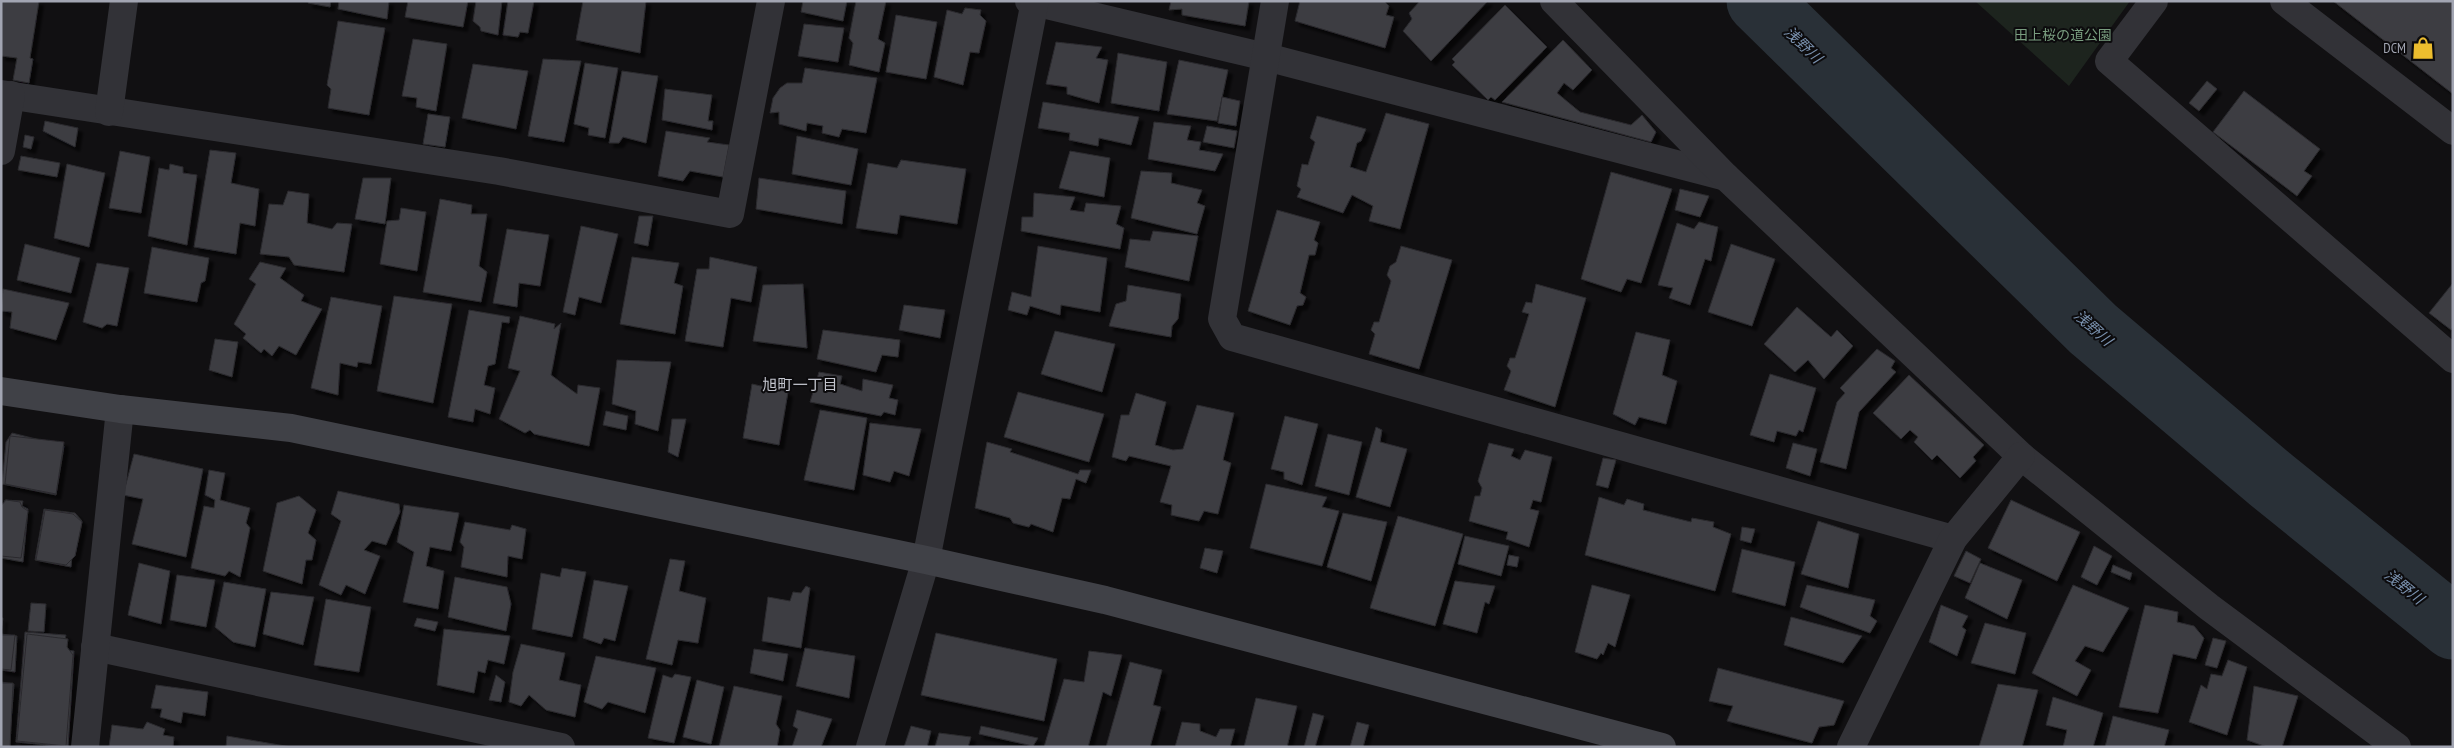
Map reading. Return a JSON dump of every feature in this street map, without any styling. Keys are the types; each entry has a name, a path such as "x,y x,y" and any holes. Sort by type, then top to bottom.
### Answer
{"street":[{"path":"110,112 124,1"},
{"path":"1,151 6,94 110,112 499,171 730,214 771,1"},
{"path":"1275,1 1222,319 1232,337 1953,539"},
{"path":"1554,1 1726,177 2021,456 2209,607 2397,747"},
{"path":"2154,1 2108,61 2453,359"},
{"path":"2284,1 2453,132"},
{"path":"870,747 926,560 1033,2 1266,57 1726,177"},
{"path":"1,391 120,409 291,428 926,560 1105,600 1662,747"},
{"path":"85,747 120,409"},
{"path":"1851,747 1953,539 2021,456"},
{"path":"96,647 560,747"}],"green space":[{"name":"田上桜の道公園","path":"1975,1 2130,1 2069,86"}],"building":[{"path":"1,1 39,1 30,58 33,59 29,83 13,80 17,58 1,56"},
{"path":"309,1 331,1 330,7 308,3"},
{"path":"339,1 389,1 387,19 338,9"},
{"path":"408,1 468,1 463,27 405,17"},
{"path":"476,1 502,1 498,35 481,31 480,27 473,21"},
{"path":"508,1 534,1 528,33 520,32 518,37 503,35"},
{"path":"583,1 646,1 640,53 576,40"},
{"path":"803,1 847,1 843,21 801,12"},
{"path":"856,1 886,1 878,39 885,43 879,72 849,65 853,43 849,38"},
{"path":"1171,1 1249,1 1245,26 1182,15 1182,9 1169,10"},
{"path":"1300,1 1384,1 1389,6 1386,15 1394,17 1385,48 1295,21"},
{"path":"1420,1 1488,1 1431,61 1403,31 1412,19 1409,13"},
{"name":"DCM","path":"2333,1 2453,1 2453,94"},
{"path":"1505,5 1547,47 1495,100 1491,97 1488,100 1452,65 1455,62 1452,59"},
{"path":"965,8 981,10 980,15 986,21 979,53 970,52 963,85 934,77 947,10 962,14"},
{"path":"896,15 937,22 926,79 886,72"},
{"path":"338,21 385,28 369,115 328,108 331,89 327,85"},
{"path":"804,24 844,28 838,62 798,56"},
{"path":"413,39 447,44 436,111 416,107 417,98 402,96"},
{"path":"1563,40 1592,70 1573,90 1564,83 1557,93 1580,112 1631,125 1642,115 1656,132 1651,142 1502,102"},
{"path":"1056,42 1102,47 1096,58 1108,60 1099,103 1067,94 1067,87 1046,84"},
{"path":"1118,53 1167,62 1159,111 1111,103"},
{"path":"543,59 581,61 564,142 528,136"},
{"path":"1179,60 1228,70 1217,121 1167,114"},
{"path":"585,63 618,68 605,138 588,135 589,128 574,124"},
{"path":"473,64 528,71 516,129 462,118"},
{"path":"805,68 877,78 866,133 842,129 839,137 822,133 823,126 807,123 806,131 779,124 779,112 770,113 773,98 780,88 787,83 802,83"},
{"path":"622,71 658,76 646,143 623,137 619,143 609,143"},
{"path":"2207,81 2217,89 2199,111 2189,103"},
{"path":"665,89 712,95 708,121 713,121 712,130 662,120"},
{"path":"2244,91 2320,149 2304,171 2312,176 2297,196 2213,132"},
{"path":"1222,97 1240,101 1236,126 1218,123"},
{"path":"1043,102 1139,117 1131,145 1099,138 1098,146 1069,140 1070,133 1038,128"},
{"path":"1386,113 1429,124 1400,229 1369,221 1373,206 1352,195 1343,213 1297,197 1301,189 1297,186 1302,164 1308,165 1315,142 1310,138 1317,116 1366,129 1361,141 1357,143 1350,167 1366,172"},
{"path":"428,114 450,117 445,147 423,144"},
{"path":"45,121 78,128 75,147 43,131"},
{"path":"1154,122 1191,126 1187,140 1201,142 1199,150 1223,154 1215,171 1148,159"},
{"path":"1207,126 1237,131 1234,148 1203,142"},
{"path":"666,131 710,138 707,142 729,145 723,177 690,171 683,181 658,176"},
{"path":"25,135 34,137 31,149 23,147"},
{"path":"797,136 858,149 851,185 792,174"},
{"path":"210,150 236,153 231,183 259,189 255,226 240,223 236,254 194,247"},
{"path":"120,151 150,157 141,213 109,208"},
{"path":"1070,151 1110,158 1104,197 1059,188"},
{"path":"21,156 60,163 57,177 18,170"},
{"path":"901,160 966,169 957,224 900,215 897,234 856,228 868,163 897,168"},
{"path":"67,164 105,173 89,247 54,238"},
{"path":"170,164 183,167 183,173 197,175 187,245 148,236 159,168 169,170"},
{"path":"1141,171 1172,173 1171,183 1202,190 1197,203 1205,206 1197,234 1131,218"},
{"path":"1611,172 1672,189 1641,283 1627,279 1621,292 1581,279"},
{"path":"363,178 391,178 385,224 355,219"},
{"path":"759,178 846,191 842,224 756,209"},
{"path":"1680,189 1709,196 1700,217 1675,210"},
{"path":"288,191 309,194 307,223 332,229 337,223 352,224 344,272 294,265 289,257 260,254 269,204 283,205"},
{"path":"1034,193 1075,197 1070,210 1084,212 1086,203 1121,206 1116,224 1124,228 1120,249 1021,231 1022,217 1033,217"},
{"path":"440,199 472,205 471,214 487,214 479,266 487,272 481,302 423,292"},
{"path":"401,208 426,212 417,271 380,264 387,221 399,220"},
{"path":"1277,210 1320,222 1314,240 1318,243 1315,255 1309,255 1300,293 1306,297 1303,305 1297,306 1290,325 1248,311"},
{"path":"639,216 653,216 648,246 634,243"},
{"path":"1699,222 1718,227 1711,261 1705,259 1690,305 1669,298 1673,288 1658,285 1677,223 1694,229"},
{"path":"581,226 618,234 601,303 579,297 575,315 563,312"},
{"path":"507,229 549,235 540,286 519,283 517,307 493,303"},
{"path":"1153,231 1198,236 1189,281 1125,267 1130,239 1150,241"},
{"path":"25,244 80,258 71,293 17,280"},
{"path":"1731,244 1775,259 1752,326 1708,312"},
{"path":"1038,246 1107,258 1100,312 1061,305 1060,315 1030,306 1027,315 1008,310 1012,292 1031,297"},
{"path":"1401,246 1452,260 1419,369 1369,354 1375,334 1371,330 1374,322 1379,322 1391,281 1387,275 1390,266 1396,262"},
{"path":"152,247 209,258 205,281 201,283 197,302 144,293"},
{"path":"632,257 679,263 674,283 683,286 675,334 620,324"},
{"path":"710,257 757,267 751,302 731,298 723,347 685,341 697,269 709,269"},
{"path":"260,262 286,268 280,278 304,295 301,301 322,309 296,355 279,346 272,356 264,349 261,353 243,338 246,334 234,324 256,284 249,279"},
{"path":"97,263 129,268 117,326 107,324 102,328 83,322"},
{"path":"2453,283 2453,327 2451,330 2429,313"},
{"path":"803,284 807,348 753,341 763,285"},
{"path":"1536,284 1586,298 1555,407 1504,390 1511,371 1507,366 1510,358 1515,358 1529,314 1522,312 1526,302 1532,303"},
{"path":"1128,285 1181,294 1178,319 1172,326 1171,337 1109,326 1116,304 1126,301"},
{"path":"3,289 69,303 56,340 10,328 12,312 1,311"},
{"path":"394,296 452,304 433,403 377,391"},
{"path":"331,297 382,306 371,364 358,362 357,367 340,363 338,395 311,388"},
{"path":"904,305 945,310 940,338 899,330"},
{"path":"1797,307 1831,337 1837,330 1853,346 1824,379 1808,360 1795,372 1764,344"},
{"path":"469,310 510,317 509,323 502,322 495,364 488,366 484,385 495,388 490,414 475,409 473,422 448,417"},
{"path":"520,316 555,324 554,329 561,323 551,375 577,394 578,385 600,388 589,446 534,434 530,430 525,433 499,419 520,371 508,368"},
{"path":"823,330 900,340 898,357 882,355 876,372 817,359"},
{"path":"1055,331 1115,344 1102,392 1041,374"},
{"path":"1636,332 1670,340 1662,375 1677,381 1666,424 1639,417 1635,425 1613,414"},
{"path":"215,339 238,342 232,377 209,370"},
{"path":"1877,349 1895,361 1891,368 1896,372 1859,412 1846,469 1820,462 1837,402 1845,393 1840,388"},
{"path":"617,360 671,362 658,431 635,424 636,411 612,404"},
{"path":"819,372 842,376 840,384 862,391 863,379 893,385 889,398 898,400 895,415 884,412 881,416 810,402"},
{"path":"1770,374 1816,388 1803,432 1799,430 1796,436 1777,431 1774,442 1750,435"},
{"path":"1909,375 1984,445 1973,457 1976,461 1960,478 1937,455 1932,460 1914,442 1918,437 1910,430 1901,439 1873,413"},
{"path":"752,384 788,392 779,445 743,438"},
{"path":"1018,392 1104,414 1089,462 1004,437"},
{"path":"1136,393 1166,402 1155,445 1173,450 1183,449 1197,405 1234,413 1223,460 1231,463 1218,514 1204,511 1199,521 1171,515 1172,505 1160,502 1171,466 1129,456 1126,461 1112,457 1121,415 1129,415"},
{"path":"820,410 867,418 854,490 804,480"},
{"path":"606,411 628,416 626,430 603,425"},
{"path":"1285,416 1318,424 1302,485 1284,479 1284,472 1271,469"},
{"path":"672,419 686,419 678,457 668,452"},
{"path":"870,423 921,429 909,476 894,471 890,482 863,475"},
{"path":"1376,427 1382,430 1380,442 1407,449 1390,507 1356,497"},
{"path":"12,433 64,446 56,495 2,484 6,442"},
{"path":"1328,434 1362,442 1349,495 1315,486"},
{"path":"10,436 64,442 56,494 5,484"},
{"path":"987,442 1012,449 1010,452 1078,474 1080,470 1091,470 1086,483 1076,479 1070,499 1062,498 1053,532 1031,524 1029,527 1013,523 1010,518 975,508"},
{"path":"1489,443 1514,449 1511,456 1520,460 1525,450 1552,457 1541,502 1533,500 1530,509 1539,511 1529,547 1506,539 1508,532 1469,521 1475,496 1480,496 1482,488 1478,481"},
{"path":"1793,443 1817,449 1810,476 1786,468"},
{"path":"134,454 203,469 186,557 132,544 143,499 123,495"},
{"path":"1603,458 1616,460 1608,488 1596,485"},
{"path":"209,470 225,473 220,500 250,508 246,523 250,528 240,577 229,571 225,576 191,568 204,506 214,508 215,500 205,495"},
{"path":"1266,484 1327,497 1322,507 1339,511 1322,566 1250,548"},
{"path":"338,491 399,504 400,512 386,545 372,541 364,550 380,556 365,594 346,585 341,595 319,585 341,521 331,514"},
{"path":"299,496 316,510 308,533 316,540 312,560 306,560 302,584 263,571 277,503"},
{"path":"1599,497 1624,505 1627,499 1644,504 1643,510 1691,522 1692,518 1714,522 1713,527 1731,534 1715,591 1585,555"},
{"path":"5,500 23,501 22,506 28,509 23,562 1,558 1,504 4,504"},
{"path":"6,500 20,502 22,507 28,511 21,558 1,556 1,506"},
{"path":"2011,500 2080,532 2057,581 1988,548"},
{"path":"404,505 459,513 451,551 430,547 426,566 444,571 438,609 403,602 414,552 397,542"},
{"path":"44,509 75,513 82,521 75,555 72,555 71,567 35,560"},
{"path":"45,510 73,514 82,522 75,556 66,565 36,560"},
{"path":"1343,513 1387,522 1371,581 1327,567"},
{"path":"1398,516 1463,534 1435,626 1370,608"},
{"path":"1818,521 1859,534 1848,588 1801,574"},
{"path":"465,522 510,530 512,525 526,529 522,559 508,556 507,577 461,567 464,547 460,542"},
{"path":"1742,527 1755,529 1751,543 1740,540"},
{"path":"1465,536 1509,546 1501,576 1458,564"},
{"path":"2094,546 2112,556 2097,585 2081,577"},
{"path":"1205,548 1223,551 1217,573 1200,568"},
{"path":"1742,549 1795,562 1785,606 1732,592"},
{"path":"1966,551 1981,559 1970,583 1954,576"},
{"path":"1509,555 1519,557 1517,567 1507,565"},
{"path":"670,559 685,561 679,591 706,598 698,643 678,640 672,665 646,659"},
{"path":"139,563 170,571 161,624 128,615"},
{"path":"1980,563 2022,580 2007,619 1965,598"},
{"path":"2113,565 2132,573 2130,580 2111,572"},
{"path":"562,568 586,572 572,637 532,629 541,573 560,577"},
{"path":"177,575 215,580 206,627 170,620"},
{"path":"455,577 507,587 511,604 506,631 448,617"},
{"path":"594,580 628,586 615,641 604,638 601,644 583,638"},
{"path":"1455,581 1495,586 1489,604 1485,602 1477,633 1443,624"},
{"path":"224,582 266,589 255,647 233,642 215,627"},
{"path":"1592,585 1630,595 1615,647 1608,643 1603,655 1601,653 1597,659 1575,652"},
{"path":"1807,585 1875,600 1870,616 1877,621 1870,633 1800,607"},
{"path":"2073,585 2129,608 2103,652 2085,646 2075,661 2091,670 2077,696 2032,673"},
{"path":"806,586 810,588 801,648 762,641 768,597 790,601 793,592 801,593"},
{"path":"271,592 314,597 303,645 263,634"},
{"path":"326,599 371,607 359,672 314,665"},
{"path":"31,603 46,604 44,632 28,631"},
{"path":"1941,605 1968,616 1962,627 1966,630 1957,656 1929,642"},
{"path":"2145,605 2178,612 2177,622 2194,626 2204,638 2196,659 2173,654 2158,713 2119,707"},
{"path":"1791,617 1862,636 1843,663 1784,645"},
{"path":"1,618 3,618 1,634"},
{"path":"417,618 438,622 435,631 414,626"},
{"path":"1985,623 2026,633 2015,674 1971,663"},
{"path":"444,629 510,636 504,664 488,660 485,673 478,671 474,693 437,685"},
{"path":"25,632 66,635 63,650 74,651 68,747 16,742"},
{"path":"936,633 1057,659 1044,721 921,695"},
{"path":"1,634 17,636 15,672 1,670"},
{"path":"27,634 68,639 67,647 73,655 66,746 17,741"},
{"path":"1,635 15,635 11,670 1,669"},
{"path":"2213,638 2226,641 2217,668 2205,665"},
{"path":"521,644 565,653 559,680 581,685 575,717 546,710 529,695 521,706 509,702 513,672"},
{"path":"805,648 855,656 849,698 796,686"},
{"path":"754,649 788,654 783,681 750,673"},
{"path":"1089,651 1122,655 1111,696 1103,692 1088,747 1044,747 1064,679 1084,682"},
{"path":"596,656 656,668 645,713 608,702 602,709 584,702"},
{"path":"2228,660 2247,667 2227,735 2189,722 2201,685 2207,689 2211,674 2222,676"},
{"path":"1130,662 1162,670 1153,705 1161,707 1150,747 1106,747"},
{"path":"1718,668 1844,701 1834,725 1819,727 1812,743 1727,721 1733,706 1709,701"},
{"path":"675,674 691,677 674,743 648,738 663,675 672,678"},
{"path":"496,675 505,682 501,702 489,700"},
{"path":"697,680 724,687 711,744 683,737"},
{"path":"1,682 14,684 9,747 1,747"},
{"path":"1,683 13,683 10,747 1,747"},
{"path":"1998,684 2038,690 2022,747 1979,747"},
{"path":"156,685 208,692 205,716 183,712 181,723 160,717 162,709 151,708"},
{"path":"734,686 782,696 776,724 780,730 777,747 719,747"},
{"path":"2254,686 2298,696 2282,747 2267,747 2247,740"},
{"path":"2053,697 2103,713 2093,747 2063,747 2067,730 2046,725"},
{"path":"1256,698 1297,706 1287,747 1244,747"},
{"path":"797,710 832,719 821,747 792,747 798,729 793,726"},
{"path":"1313,713 1324,716 1315,747 1304,747"},
{"path":"2113,716 2169,730 2164,747 2105,747"},
{"path":"147,722 165,729 163,735 174,737 173,747 109,747 112,725 143,729"},
{"path":"1182,722 1200,724 1200,731 1216,737 1220,729 1235,729 1230,747 1175,747"},
{"path":"1357,722 1369,725 1363,747 1350,747"},
{"path":"911,726 931,731 927,747 904,747"},
{"path":"981,726 1038,738 1033,746 979,734"},
{"path":"939,733 971,737 968,747 935,747"},
{"path":"227,736 291,747 226,747"}],"waterway":[{"name":"浅野川","path":"1759,1 2093,329 2270,479 2453,627"}],"place":[{"name":"DCM","path":"2423,48"}],"district":[{"name":"旭町一丁目","path":"800,385"}]}
